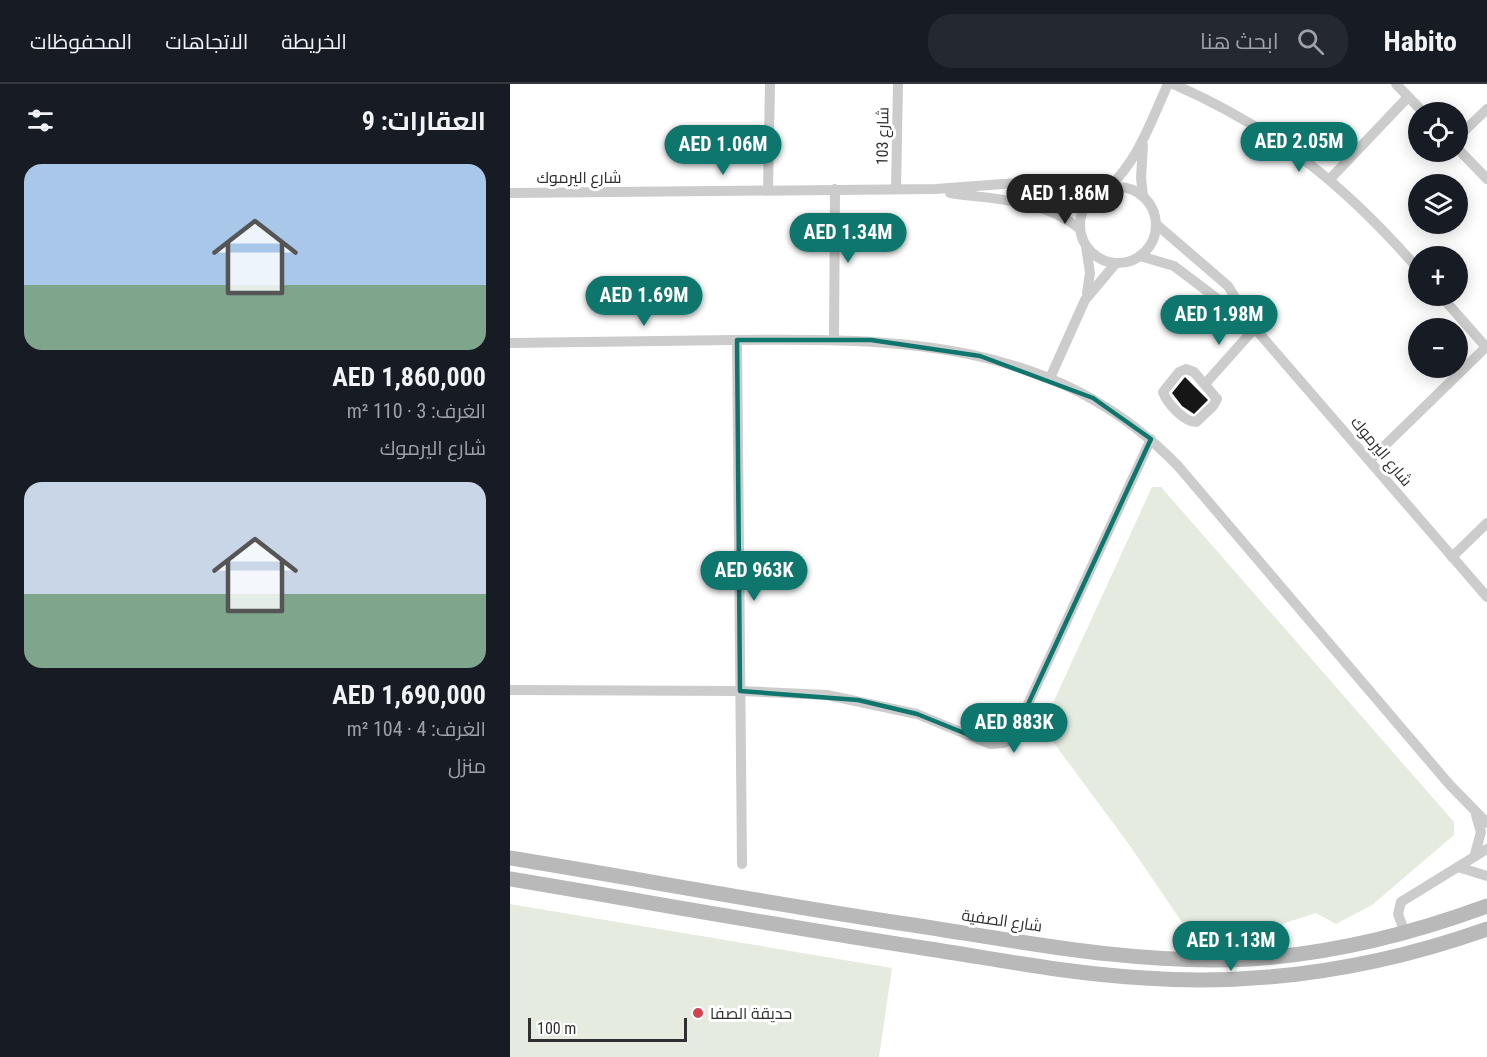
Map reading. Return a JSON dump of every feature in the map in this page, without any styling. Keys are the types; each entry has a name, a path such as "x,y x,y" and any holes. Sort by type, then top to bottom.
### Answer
{"main road":[{"name":"شارع الصفية","path":"510,858 837,913 1102,953 1151,958 1250,959 1326,950 1405,933 1487,906"},
{"path":"510,879 836,934 1066,969 1152,979 1252,979 1360,964 1425,948 1487,929"},
{"path":"1250,959 1247,972 1252,979"}],"street":[{"path":"768,190 770,84"},
{"name":"شارع 103","path":"896,189 898,84"},
{"path":"1050,378 1085,300 1090,273 1086,246 1080,230 1081,214 1095,195 1108,188 1128,166 1168,84"},
{"path":"1173,84 1255,127 1330,179 1379,225 1408,258"},
{"path":"1396,84 1413,102"},
{"path":"1330,179 1408,97"},
{"path":"1468,127 1487,109"},
{"path":"1143,139 1141,159 1143,196"},
{"path":"1468,160 1487,178"},
{"name":"شارع اليرموك","path":"510,193 936,189 1016,183 1068,194 1095,195"},
{"path":"1086,246 1099,258 1116,263 1140,256 1152,242 1156,224 1150,204 1143,196 1126,188 1108,188"},
{"path":"834,189 834,339"},
{"name":"شارع اليرموك","path":"936,189 1042,207 1056,213 1080,230"},
{"name":"شارع اليرموك","path":"1156,224 1228,286 1253,327 1487,597"},
{"name":"شارع اليرموك","path":"1140,256 1174,266 1253,327"},
{"path":"1085,300 1116,263"},
{"path":"1370,460 1486,346 1450,306"},
{"path":"1205,384 1253,327"},
{"path":"510,343 834,339 908,343 980,356 1050,378 1093,398 1151,439 1187,477 1475,812 1487,823"},
{"path":"737,340 742,864"},
{"path":"1182,369 1190,369 1205,384 1215,395 1216,403 1196,422 1188,421 1164,396 1164,388 1182,369"},
{"path":"510,690 740,691 827,695 917,714 997,745 1010,740 1018,730 1151,439"},
{"path":"1452,557 1487,523"},
{"path":"1475,812 1481,826 1475,854"},
{"path":"1405,933 1398,914 1401,902 1475,854 1487,849"},
{"path":"1458,867 1487,876"}],"highlighted area":[{"path":"737,340 871,340 980,356 1093,398 1151,439 1023,715 1010,732 979,739 917,714 858,700 740,691"}],"shaded area":[{"path":"1152,487 1161,487 1454,822 1454,835 1372,905 1336,924 1316,913 1279,925 1279,940 1194,940 1128,843 1042,727"},
{"name":"حديقة الصفا","path":"510,904 892,968 879,1057 510,1057"}],"building":[{"path":"1185,377 1208,400 1194,414 1182,406 1172,393"}],"place":[{"name":"حديقة الصفا","path":"698,1013"}]}
